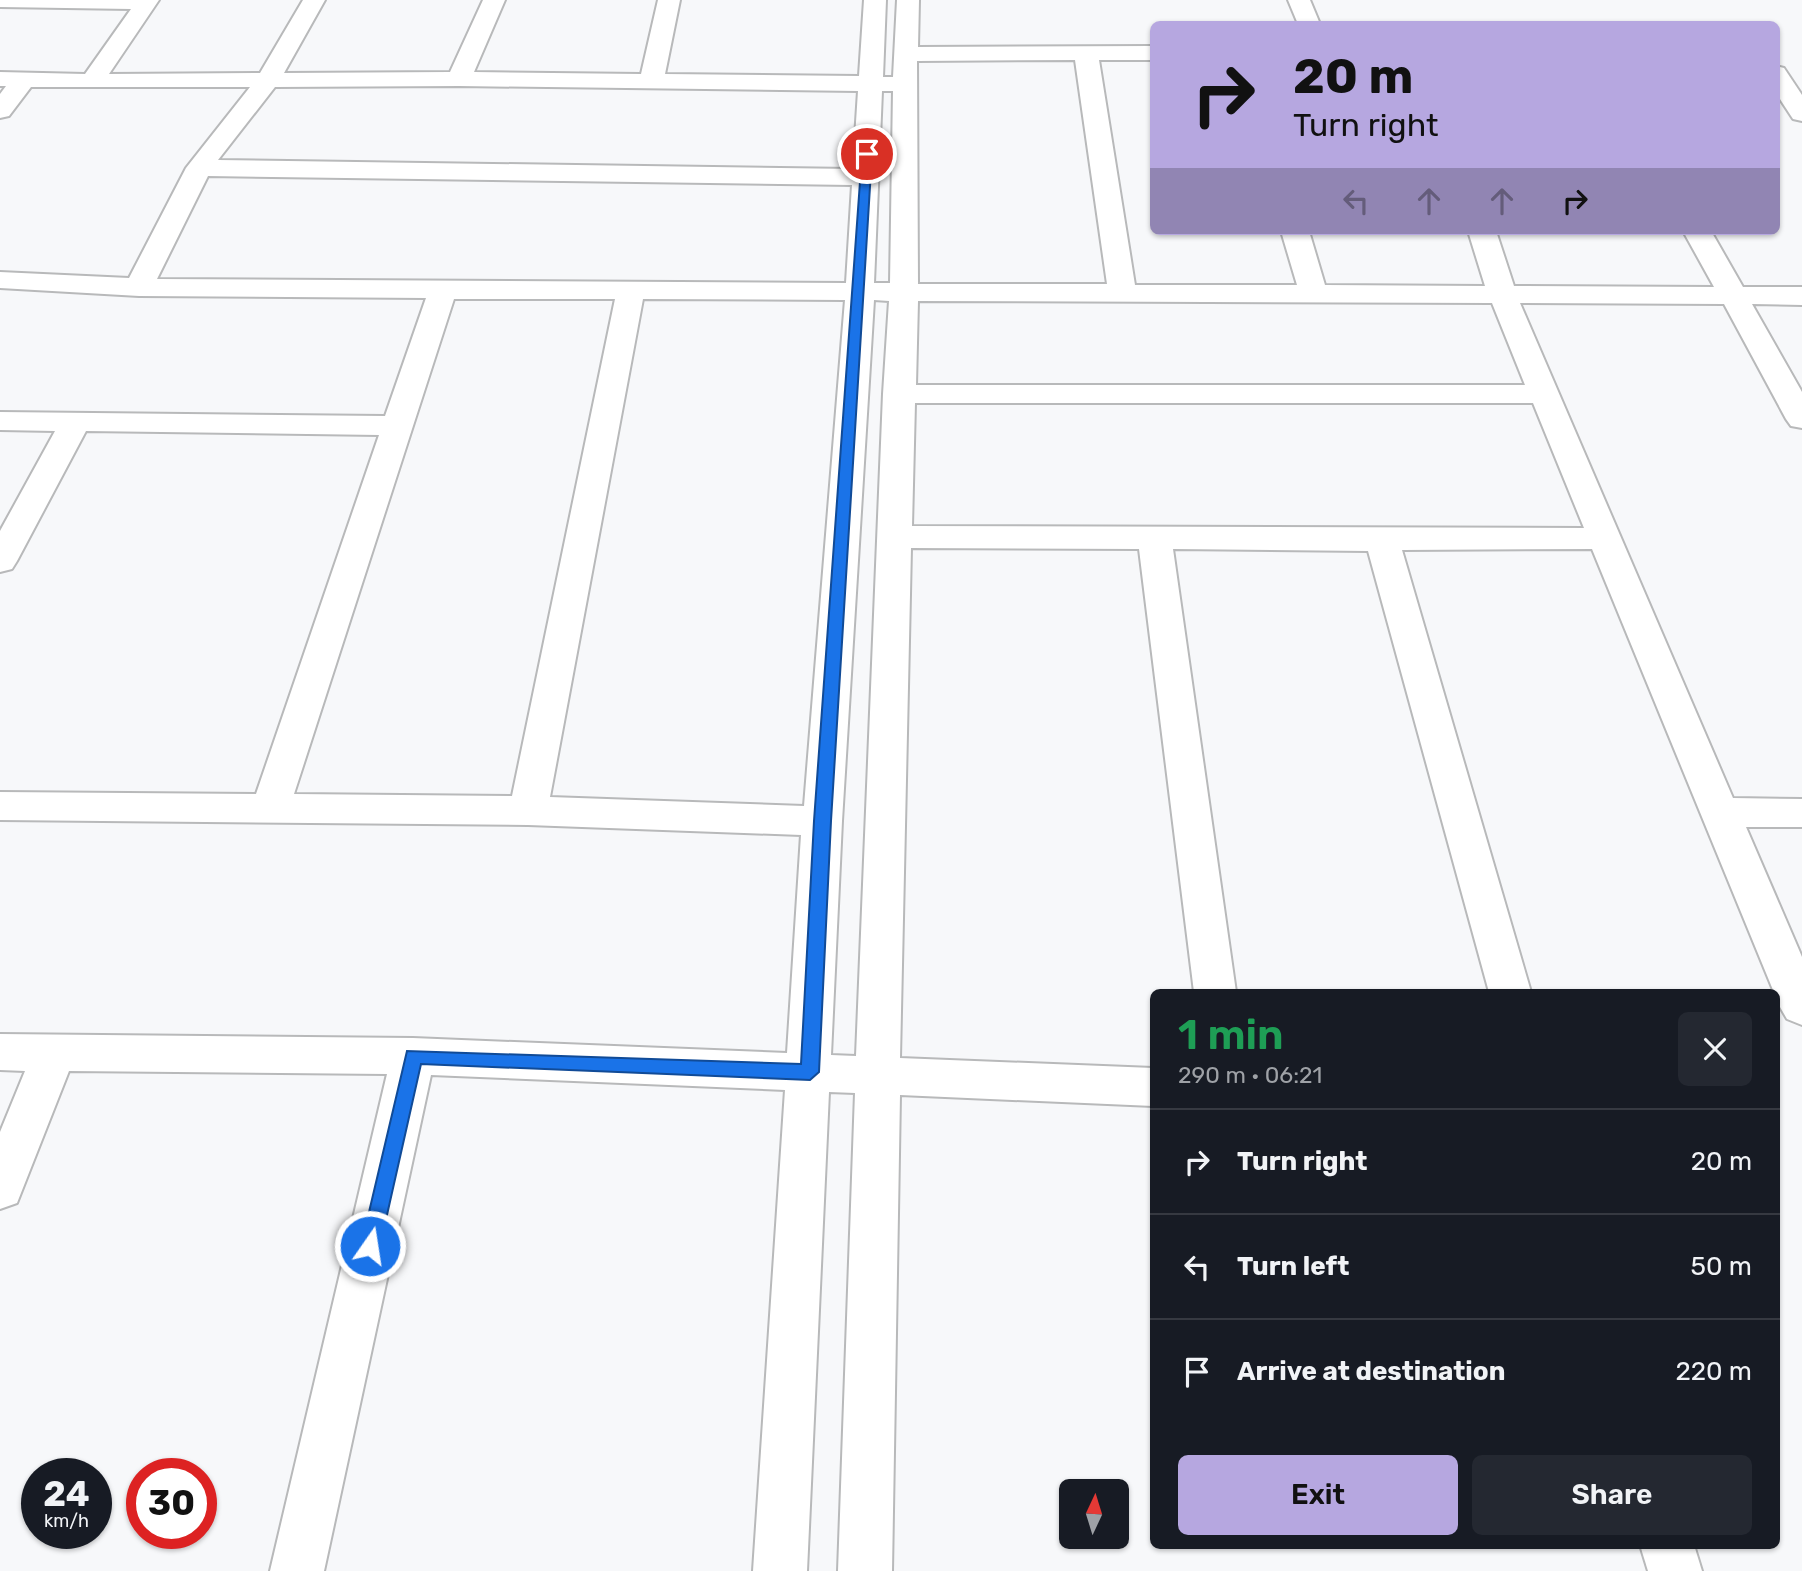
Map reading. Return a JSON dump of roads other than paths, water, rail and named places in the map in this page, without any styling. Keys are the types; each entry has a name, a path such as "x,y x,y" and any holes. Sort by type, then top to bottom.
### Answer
{"street":[{"path":"0,0 147,1"},
{"path":"139,287 199,168 268,80 314,0"},
{"path":"459,79 494,0"},
{"path":"652,80 669,0"},
{"path":"865,1571 876,1074 898,394 904,290 893,74 875,0"},
{"path":"780,1571 822,821 866,177 893,74 908,0"},
{"path":"1299,0 1308,21"},
{"path":"92,81 147,1"},
{"path":"0,79 652,80 893,74 1086,54 1150,53"},
{"path":"1086,54 1122,293"},
{"path":"0,111 25,78"},
{"path":"1780,79 1802,114"},
{"path":"199,168 866,177"},
{"path":"1296,235 1313,293"},
{"path":"1483,235 1502,294 1802,1007"},
{"path":"1699,235 1802,419"},
{"path":"0,281 139,287 443,290 860,289 1802,296"},
{"path":"270,809 443,290"},
{"path":"528,811 632,290"},
{"path":"898,394 1544,394"},
{"path":"0,421 397,426"},
{"path":"0,561 76,422"},
{"path":"894,537 1382,540 1604,538"},
{"path":"1155,539 1215,989"},
{"path":"1382,540 1509,989"},
{"path":"0,806 528,811 822,821"},
{"path":"1720,812 1802,814"},
{"path":"0,1052 413,1056 1150,1087"},
{"path":"0,1188 55,1052"},
{"path":"297,1571 413,1056"},
{"path":"1668,1549 1675,1571"}]}
